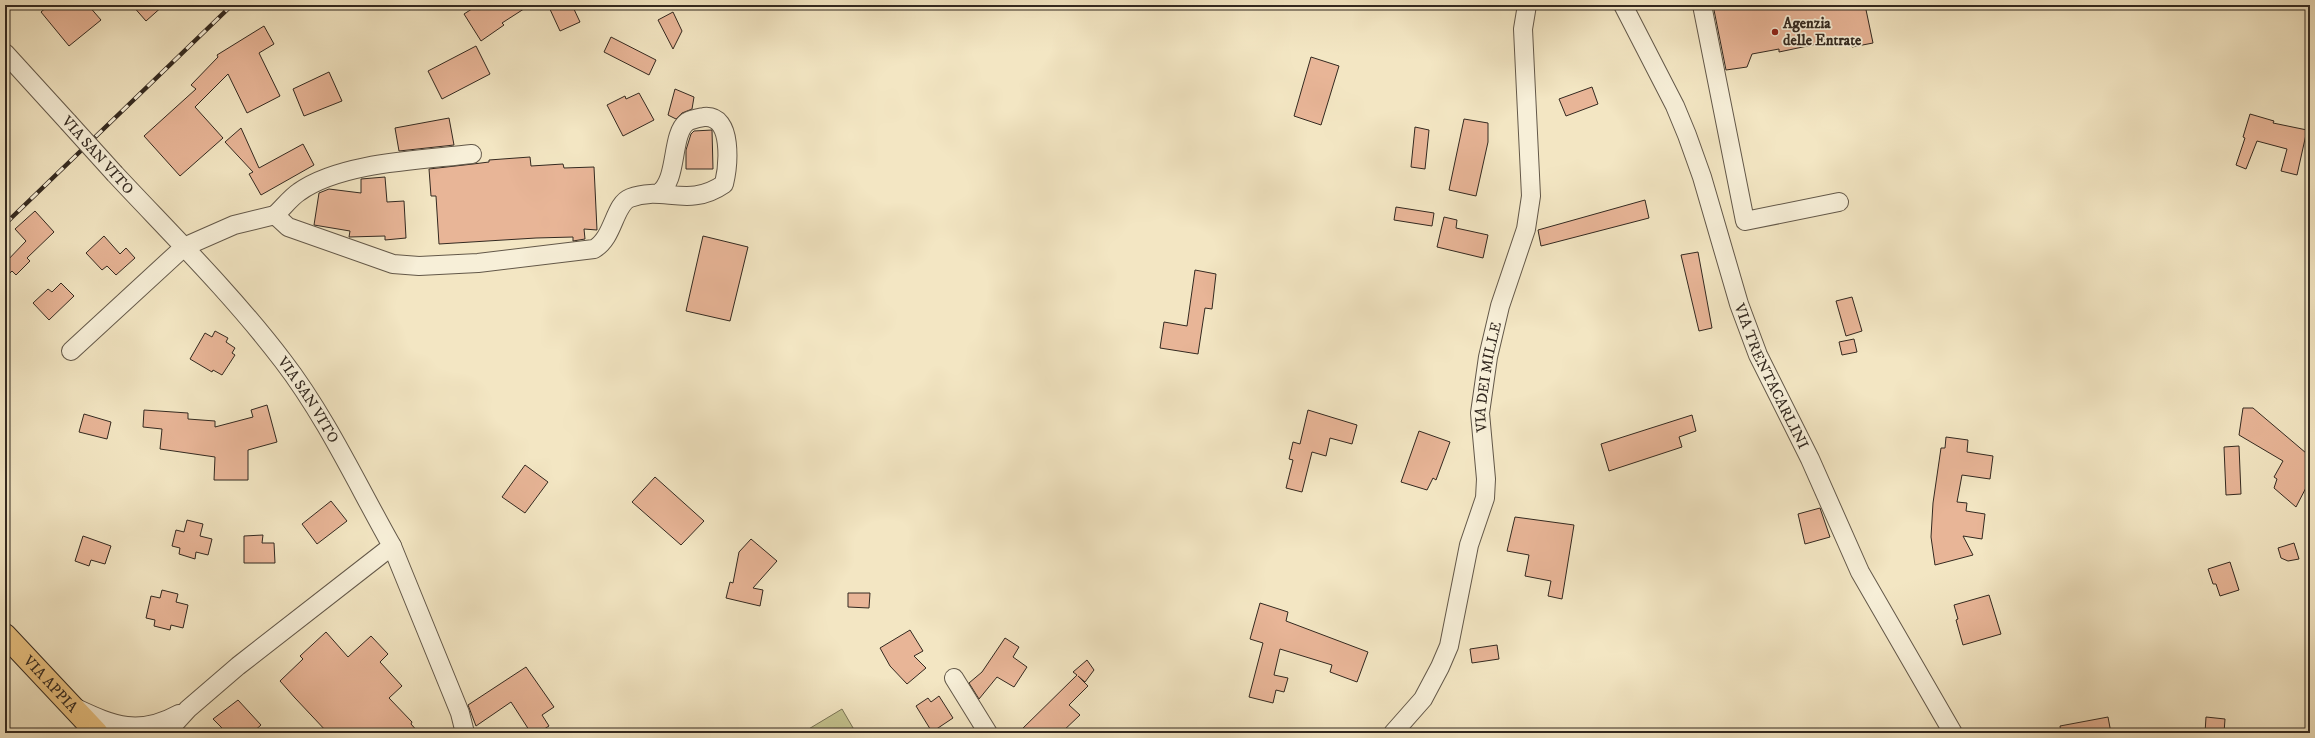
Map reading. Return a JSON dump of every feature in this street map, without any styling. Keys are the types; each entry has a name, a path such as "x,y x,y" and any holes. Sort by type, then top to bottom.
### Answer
{"main road":[{"name":"VIA APPIA","path":"5,636 97,733"}],"street":[{"name":"VIA DEI MILLE","path":"1393,733 1423,698 1446,653 1469,545 1485,498 1486,478 1480,413 1488,357 1500,306 1526,230 1532,196 1523,29 1527,5"},
{"name":"VIA TRENTACARLINI","path":"1623,5 1675,106 1688,135 1702,177 1739,304 1758,355 1810,458 1860,572 1952,733"},
{"path":"1702,5 1745,221 1839,202"},
{"name":"VIA SAN VITO","path":"5,53 115,174 184,247 257,330 296,379 309,398 392,546 460,713 465,733"},
{"path":"275,215 288,227 393,264 419,266 478,262 594,249 601,245 609,235 624,202 630,198 658,194 683,197 710,194 724,184 729,165 726,136 719,122 707,117 696,118 687,122 681,128 669,178 664,191 658,194"},
{"path":"72,352 184,247 234,226 275,215 299,192 322,179 384,165 472,154"},
{"path":"166,733 188,709 238,666 392,546"},
{"path":"954,678 988,733"},
{"path":"71,706 106,722 129,730 158,723 188,709"}],"shaded area":[{"path":"842,709 856,733 802,733"}],"building":[{"path":"49,5 88,5 101,20 69,46 41,12"},
{"path":"132,5 164,5 146,21"},
{"path":"478,5 530,5 502,23 504,25 481,41 464,14"},
{"path":"548,5 572,5 580,22 560,31"},
{"name":"Agenzia delle Entrate","path":"1713,5 1865,5 1873,43 1852,47 1845,39 1836,37 1816,41 1817,44 1779,52 1779,49 1752,54 1747,67 1726,70"},
{"path":"673,12 682,31 673,49 658,20"},
{"path":"264,26 274,44 259,53 280,96 247,113 228,74 195,107 223,138 180,176 144,136 196,89 191,85 218,57 217,55"},
{"path":"611,37 656,60 649,75 604,52"},
{"path":"476,46 490,74 442,99 428,71"},
{"path":"1311,57 1339,66 1321,125 1294,116"},
{"path":"329,72 342,101 304,116 293,89"},
{"path":"1592,87 1598,104 1566,116 1559,99"},
{"path":"675,89 694,97 692,109 682,113 676,119 668,115"},
{"path":"639,93 654,120 623,136 607,105 625,96 626,99"},
{"path":"2250,114 2274,121 2273,123 2307,130 2297,175 2281,171 2287,149 2257,141 2246,169 2236,165 2245,138 2243,137"},
{"path":"449,118 454,145 399,151 395,128"},
{"path":"1464,119 1488,123 1488,142 1476,196 1449,190"},
{"path":"1415,127 1429,130 1425,169 1411,167"},
{"path":"241,128 259,168 303,144 314,165 261,195 249,174 253,172 225,142"},
{"path":"712,130 713,169 686,169 686,150 691,134 694,131"},
{"path":"530,157 531,166 563,164 564,168 594,167 597,230 584,229 585,239 573,241 573,237 439,244 436,196 431,196 429,169 489,162 489,160"},
{"path":"385,177 387,202 404,201 406,238 385,240 385,236 349,237 350,231 314,225 319,193 329,189 361,193 361,179"},
{"path":"1645,200 1649,218 1541,246 1538,230"},
{"path":"1396,207 1434,213 1432,226 1394,220"},
{"path":"35,211 54,232 27,258 30,261 16,275 12,271 9,274 5,271 5,263 26,241 15,229"},
{"path":"1444,217 1457,220 1456,228 1488,235 1483,258 1437,247"},
{"path":"104,236 120,254 126,248 135,258 116,275 107,266 102,270 86,253"},
{"path":"703,236 748,247 730,321 686,311"},
{"path":"1698,252 1712,328 1699,331 1681,255"},
{"path":"1195,270 1216,274 1212,309 1205,308 1198,354 1160,348 1164,322 1187,326"},
{"path":"61,283 74,296 49,320 33,303 48,289 52,292"},
{"path":"1852,297 1862,331 1846,336 1836,301"},
{"path":"215,331 228,338 226,342 235,348 232,353 235,355 222,375 213,370 212,372 190,359 205,333 212,337"},
{"path":"1854,339 1857,352 1842,355 1839,342"},
{"path":"267,405 277,442 248,450 248,480 214,480 215,457 160,449 162,429 143,427 144,410 188,413 188,419 215,421 215,427 253,417 251,410"},
{"path":"2243,408 2253,408 2306,453 2310,466 2310,480 2296,507 2274,488 2277,479 2274,477 2283,461 2239,435"},
{"path":"1308,410 1357,425 1352,444 1330,438 1326,456 1312,452 1302,492 1286,488 1293,460 1289,459 1293,442 1300,444"},
{"path":"84,414 111,422 107,439 79,432"},
{"path":"1692,415 1696,431 1679,437 1682,447 1609,471 1601,444"},
{"path":"1419,431 1450,442 1436,480 1433,478 1427,490 1401,482"},
{"path":"1946,437 1968,440 1967,452 1993,456 1990,479 1962,475 1957,502 1967,503 1966,511 1985,514 1982,539 1963,536 1973,555 1935,565 1931,537 1933,503 1941,448 1945,448"},
{"path":"2239,446 2241,494 2226,495 2224,447"},
{"path":"525,465 548,482 525,513 502,497"},
{"path":"655,477 704,521 681,545 632,502"},
{"path":"331,501 347,521 317,544 302,524"},
{"path":"1820,508 1830,537 1805,544 1798,514"},
{"path":"1515,517 1574,525 1562,599 1548,596 1551,581 1525,576 1529,555 1507,551"},
{"path":"187,520 203,524 200,536 212,539 208,555 196,552 195,559 179,554 180,548 172,546 176,530 184,532"},
{"path":"263,535 262,543 274,543 275,563 244,563 244,536"},
{"path":"83,536 111,546 105,564 91,560 89,566 75,561"},
{"path":"751,539 777,561 753,588 763,590 760,606 726,598 730,582 733,583 739,552"},
{"path":"2294,543 2299,559 2288,561 2281,558 2278,548"},
{"path":"2230,562 2239,590 2220,596 2216,584 2213,584 2208,569"},
{"path":"162,590 178,594 176,602 188,605 183,628 171,625 170,630 154,626 155,620 146,618 151,596 160,598"},
{"path":"848,593 870,593 869,608 848,607"},
{"path":"1989,595 2001,634 1963,645 1956,620 1958,619 1954,605"},
{"path":"1260,603 1288,612 1286,621 1368,652 1357,682 1330,672 1332,665 1280,649 1274,675 1288,678 1284,692 1276,690 1273,703 1249,697 1263,643 1250,639"},
{"path":"910,630 923,651 914,656 926,668 907,684 890,666 880,648"},
{"path":"326,632 348,657 371,636 388,654 380,662 402,686 389,698 412,722 411,724 419,733 328,733 295,698 280,681 303,659 300,656"},
{"path":"1005,638 1019,647 1013,657 1027,667 1014,687 997,677 979,699 969,683 982,672"},
{"path":"1497,645 1499,659 1472,663 1470,649"},
{"path":"1087,660 1094,670 1085,682 1078,676 1088,686 1069,705 1080,715 1061,733 1018,733 1077,675 1073,672"},
{"path":"526,667 554,707 542,715 549,726 538,733 531,733 511,702 476,726 468,705"},
{"path":"939,696 953,718 932,732 916,706 928,698 931,702"},
{"path":"238,700 261,725 252,733 227,733 213,719"},
{"path":"2108,717 2111,733 2061,733 2060,726"},
{"path":"2206,717 2225,719 2224,733 2205,733"}],"railway":[{"path":"5,224 232,5"}],"place":[{"name":"Agenzia delle Entrate","path":"1775,32"}]}
